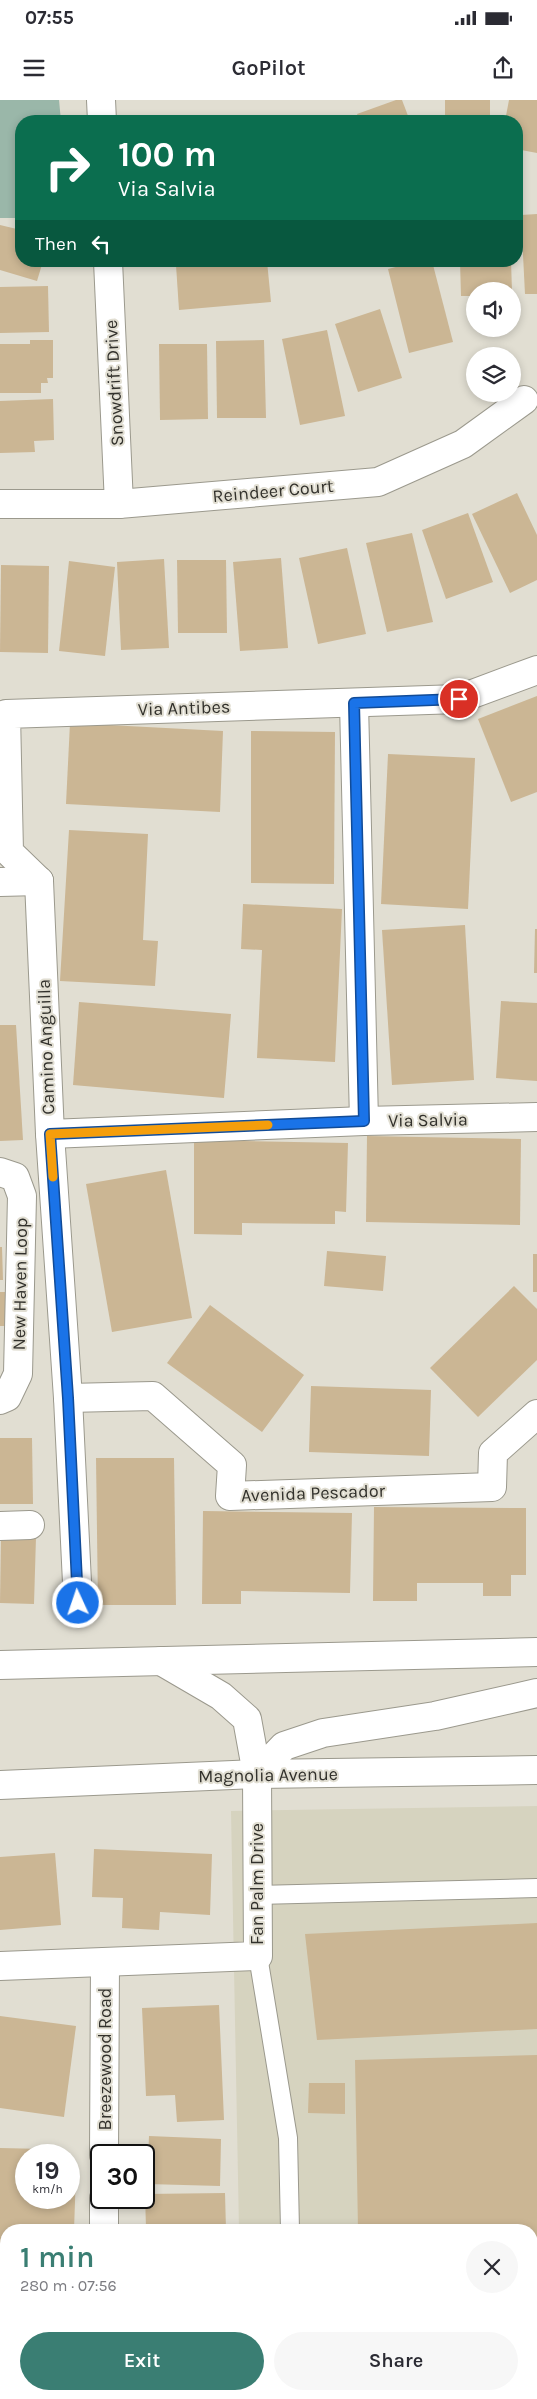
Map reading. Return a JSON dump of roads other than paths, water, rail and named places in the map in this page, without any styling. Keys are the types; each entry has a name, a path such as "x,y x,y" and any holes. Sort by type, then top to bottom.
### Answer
{"street":[{"path":"101,100 102,115"},
{"name":"Snowdrift Drive","path":"108,267 119,504"},
{"name":"Reindeer Court","path":"0,504 119,504 378,482 463,444 524,400"},
{"name":"Via Antibes","path":"39,881 9,852 6,714 459,699 537,670"},
{"path":"354,703 364,1121"},
{"path":"0,882 39,881"},
{"name":"Camino Anguilla","path":"39,881 50,1134 68,1398 78,1603"},
{"name":"Via Salvia","path":"50,1134 364,1121 537,1117"},
{"name":"New Haven Loop","path":"0,1172 15,1177 22,1196 18,1374 7,1398 0,1400"},
{"name":"Avenida Pescador","path":"68,1398 153,1396 232,1465 230,1496 492,1487 493,1453 537,1414"},
{"path":"0,1526 30,1525"},
{"path":"0,1665 537,1652"},
{"name":"Fan Palm Drive","path":"0,1966 258,1956 257,1774 247,1719 221,1696 161,1661"},
{"path":"257,1774 284,1746 323,1733 435,1716 537,1693"},
{"name":"Magnolia Avenue","path":"0,1785 257,1774 537,1770"},
{"name":"Breezewood Road","path":"104,2144 105,1962"},
{"path":"104,2209 104,2224"}],"lane":[{"path":"257,1895 537,1888"},
{"path":"258,1956 288,2138 290,2224"}]}
